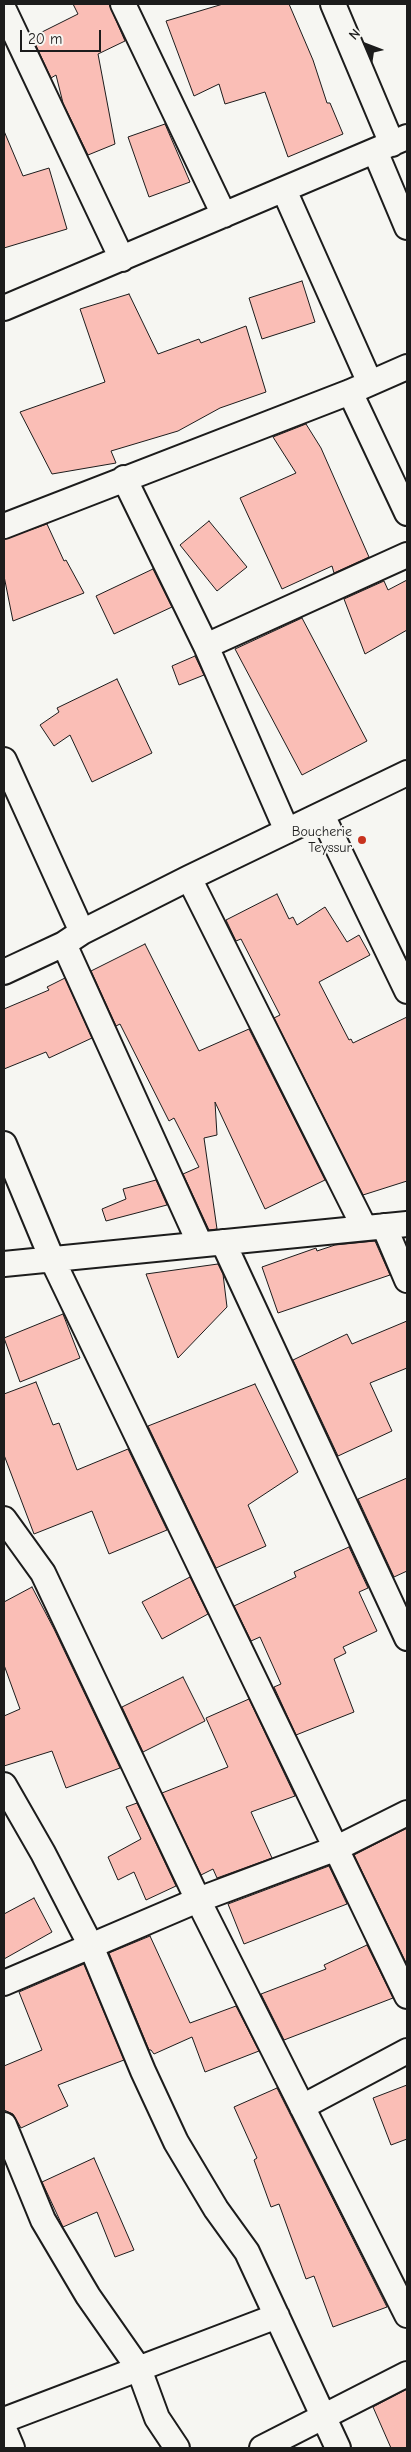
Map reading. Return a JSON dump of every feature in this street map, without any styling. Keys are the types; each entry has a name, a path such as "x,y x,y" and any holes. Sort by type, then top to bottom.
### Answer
{"street":[{"path":"123,4 224,215"},
{"path":"333,4 391,144 407,227"},
{"path":"4,10 122,258"},
{"path":"5,303 122,258 391,144"},
{"path":"284,190 407,513"},
{"path":"4,526 407,367"},
{"path":"124,478 206,646 287,831"},
{"path":"206,646 407,555"},
{"path":"4,760 73,938 211,1243 407,1638"},
{"path":"4,972 189,878 407,773"},
{"path":"322,814 407,991"},
{"path":"189,878 374,1227 407,1280"},
{"path":"4,1144 52,1259 407,1996"},
{"path":"4,1264 407,1224"},
{"path":"4,1520 43,1573 198,1900 407,2316"},
{"path":"4,1785 43,1853 91,1946 143,2071 176,2142 216,2209 247,2252 338,2448"},
{"path":"4,1983 198,1900 337,1848 407,1813"},
{"path":"302,2107 407,2051"},
{"path":"4,2125 43,2220 88,2296 139,2369 157,2418 177,2448"},
{"path":"4,2420 277,2316"},
{"path":"262,2448 407,2374"},
{"path":"4,2429 12,2448"}],"building":[{"path":"73,4 109,4 125,41 98,54 115,144 88,155 63,103 56,75 51,78 32,37 78,14"},
{"path":"223,4 289,4 313,60 327,103 330,103 343,134 288,157 265,92 225,104 219,84 194,96 166,21"},
{"path":"165,124 190,182 149,197 128,137"},
{"path":"4,131 23,176 49,168 67,229 4,248"},
{"path":"302,281 315,322 262,339 249,298"},
{"path":"129,294 158,354 199,339 201,343 246,326 266,392 220,408 178,431 111,451 116,463 52,474 20,412 105,382 80,309"},
{"path":"306,424 321,448 369,557 334,573 332,566 282,589 240,498 296,473 273,437"},
{"path":"209,521 247,567 217,591 180,545"},
{"path":"47,524 64,561 66,560 84,593 13,621 4,576 4,539"},
{"path":"153,569 172,607 114,634 96,596"},
{"path":"407,580 407,630 365,654 344,599 384,581 388,590"},
{"path":"302,618 367,741 302,775 235,649"},
{"path":"195,656 204,675 179,685 172,666"},
{"path":"117,679 152,753 92,782 70,735 54,746 40,725 59,712 57,708"},
{"path":"277,894 289,919 293,917 297,925 325,907 347,942 359,935 370,955 319,982 349,1040 351,1039 353,1043 407,1017 407,1181 363,1195 274,1018 280,1015 241,939 236,941 226,920"},
{"path":"145,944 199,1051 249,1029 325,1180 265,1209 215,1102 217,1135 204,1138 217,1229 209,1230 183,1174 199,1167 174,1118 169,1121 120,1024 116,1026 91,971"},
{"path":"65,978 92,1038 49,1058 46,1052 4,1069 4,1009 49,990 47,987"},
{"path":"156,1180 167,1205 106,1221 102,1209 126,1199 123,1189"},
{"path":"375,1241 390,1275 278,1313 262,1267 316,1248 317,1251 335,1245"},
{"path":"218,1264 223,1274 227,1307 178,1358 146,1274"},
{"path":"63,1314 80,1358 20,1382 4,1338"},
{"path":"407,1321 407,1368 370,1383 392,1431 338,1456 293,1360 347,1334 352,1344"},
{"path":"36,1382 53,1425 59,1423 77,1470 128,1449 167,1530 109,1554 92,1511 34,1534 4,1455 4,1394"},
{"path":"255,1384 298,1472 248,1505 266,1546 216,1568 148,1426"},
{"path":"407,1478 407,1571 394,1577 358,1499"},
{"path":"349,1547 368,1588 359,1592 377,1631 343,1647 346,1653 334,1659 354,1712 296,1735 274,1687 281,1684 260,1637 251,1641 234,1606 296,1577 294,1572"},
{"path":"190,1577 208,1614 162,1639 142,1602"},
{"path":"32,1587 120,1768 66,1788 52,1751 4,1766 4,1716 20,1709 4,1665 4,1602"},
{"path":"183,1677 205,1721 143,1752 122,1707"},
{"path":"249,1699 295,1796 251,1812 272,1858 217,1878 213,1869 201,1875 162,1793 228,1767 206,1718"},
{"path":"137,1803 176,1886 146,1900 134,1872 118,1880 108,1857 141,1839 126,1807"},
{"path":"407,1828 407,1965 354,1855"},
{"path":"329,1866 347,1904 244,1944 228,1904"},
{"path":"34,1898 52,1932 4,1959 4,1914"},
{"path":"150,1936 190,2023 236,2006 259,2051 205,2072 192,2037 154,2054 149,2050 109,1953"},
{"path":"367,1945 393,1998 284,2040 261,1994 326,1969 324,1965"},
{"path":"84,1964 124,2060 58,2085 68,2106 21,2128 13,2114 4,2110 4,2066 42,2050 19,1992"},
{"path":"407,2085 407,2139 391,2145 373,2098"},
{"path":"277,2088 387,2307 333,2327 314,2276 306,2279 279,2204 271,2207 254,2160 257,2158 234,2107"},
{"path":"94,2158 134,2250 115,2257 97,2212 63,2227 42,2182"},
{"path":"407,2389 407,2448 391,2448 373,2407"}],"place":[{"name":"Boucherie Teyssur","path":"362,840"}]}
